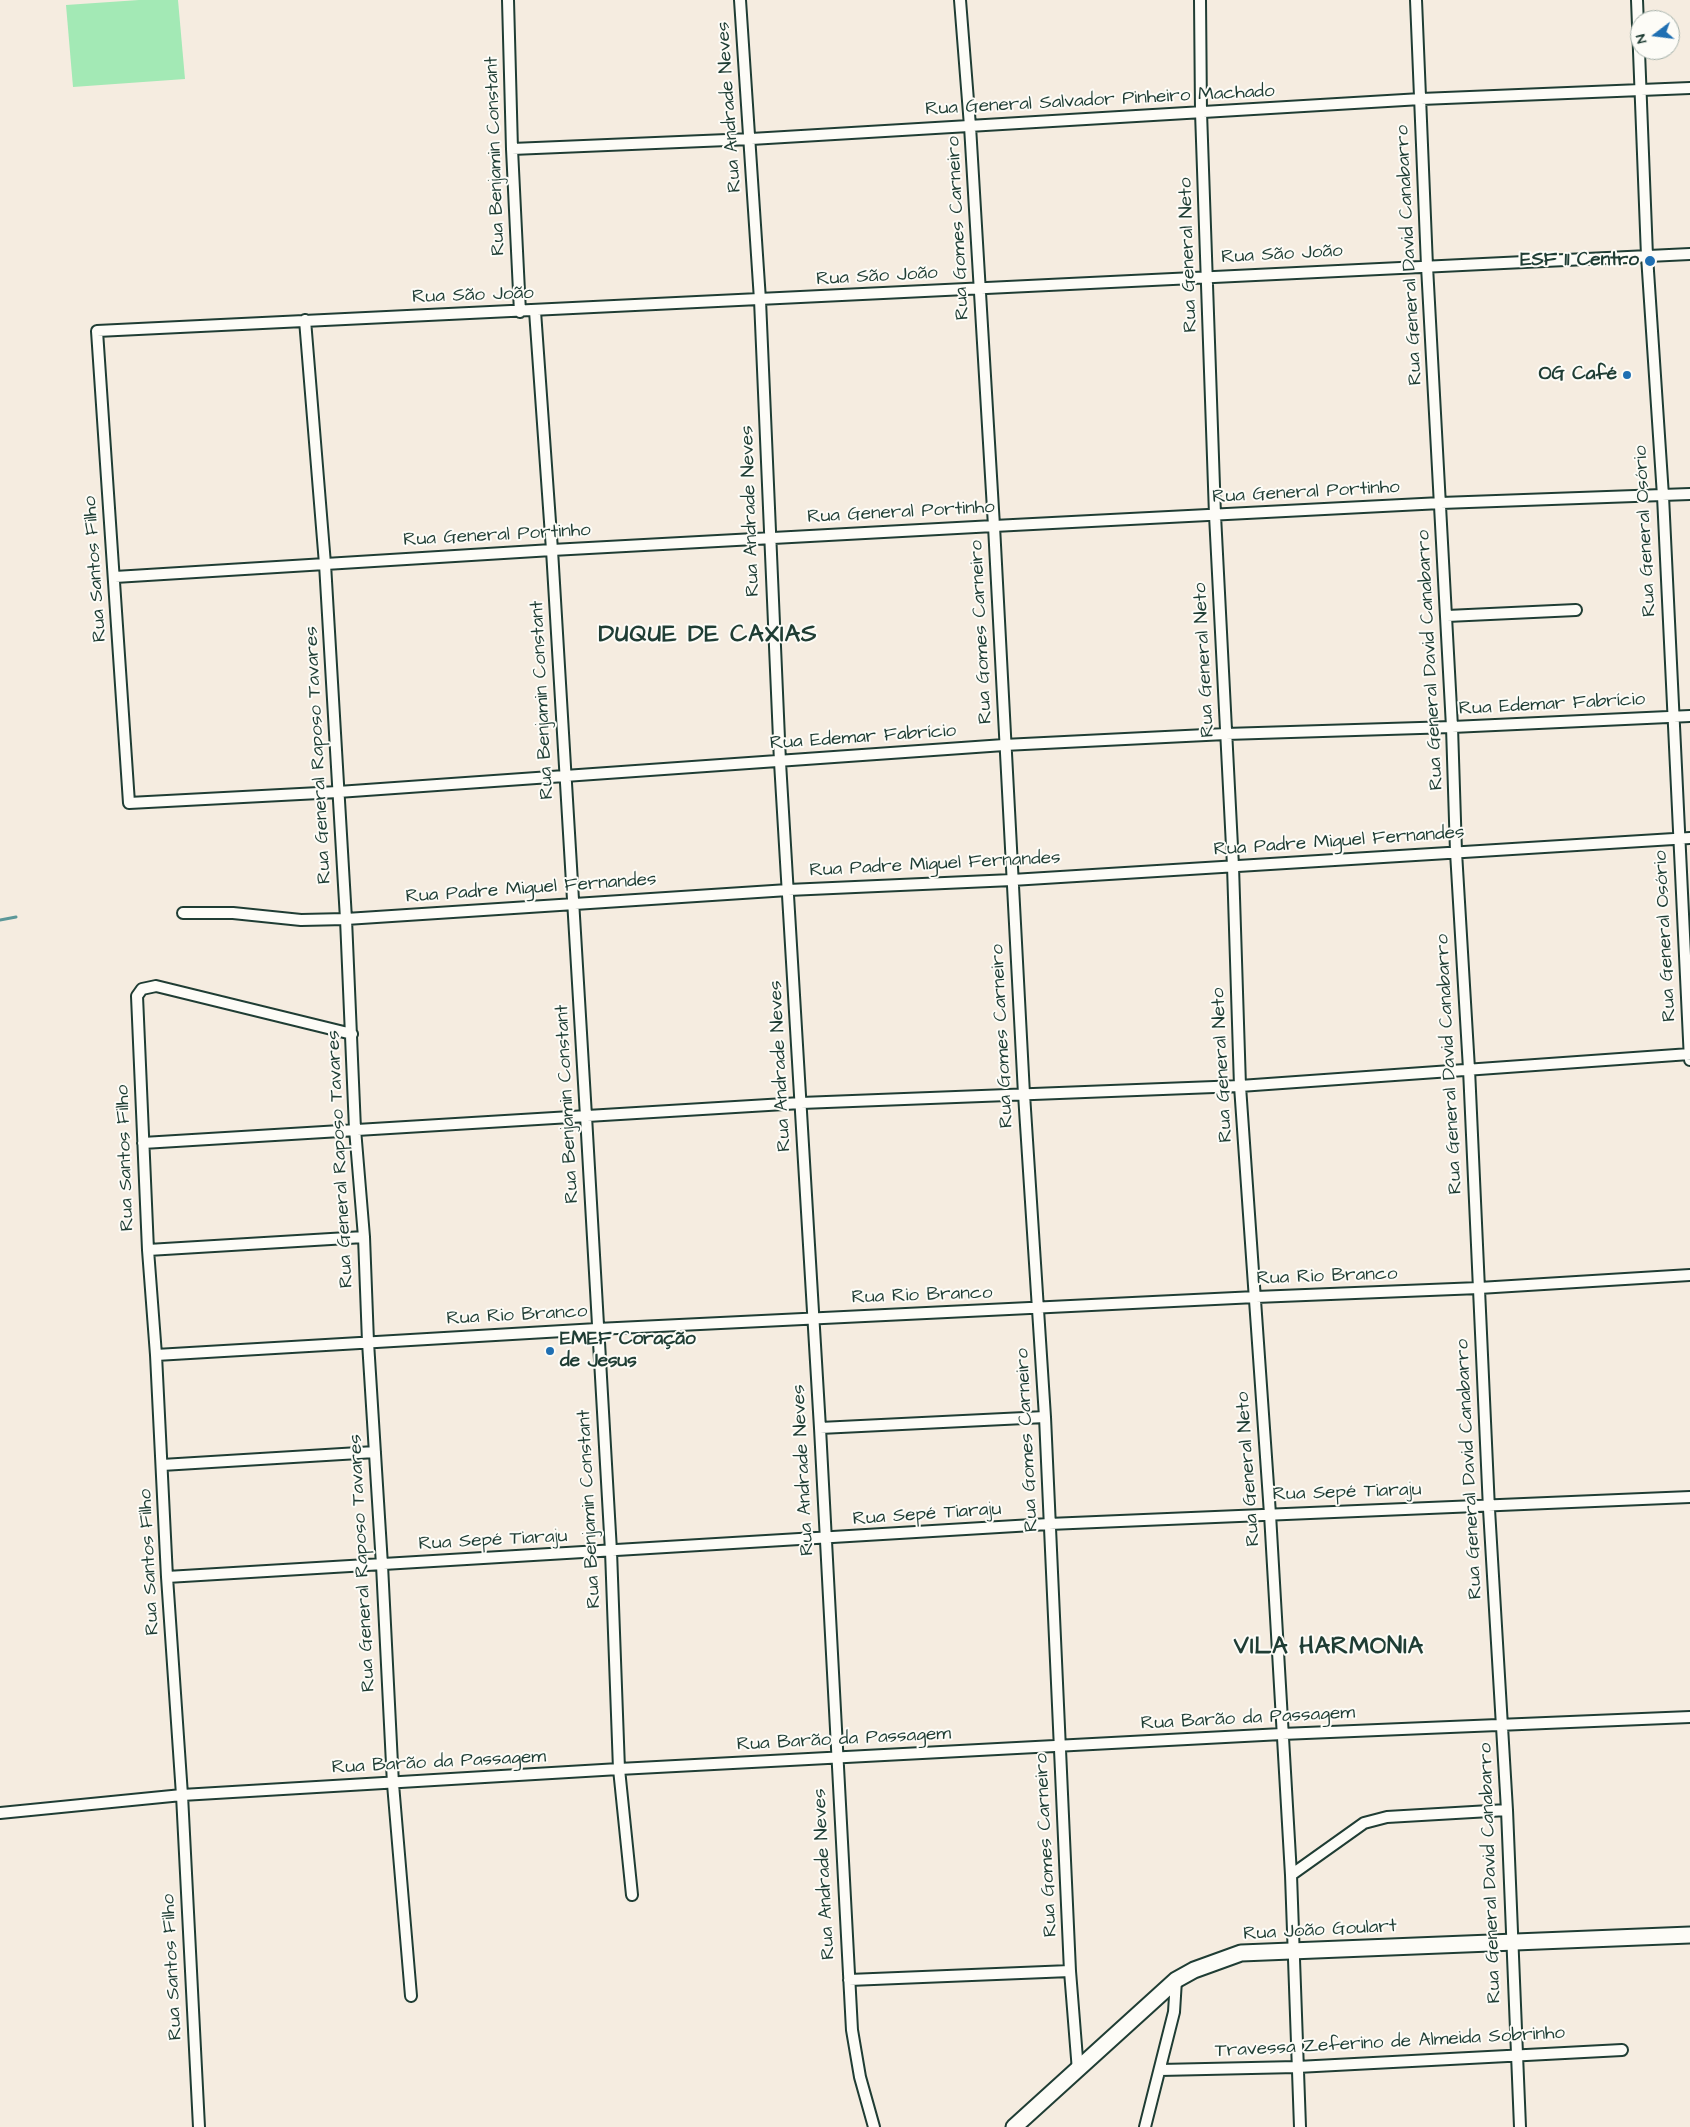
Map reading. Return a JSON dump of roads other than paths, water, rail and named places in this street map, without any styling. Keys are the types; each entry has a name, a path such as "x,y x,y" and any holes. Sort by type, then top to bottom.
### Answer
{"street":[{"name":"Rua Benjamin Constant","path":"508,0 512,149 520,312"},
{"name":"Rua Andrade Neves","path":"740,0 760,300 780,762 820,1428 836,1758 852,2030 860,2077 874,2127"},
{"name":"Rua Gomes Carneiro","path":"960,0 970,126 994,526 1004,745 1024,1094 1039,1309 1070,1971 1078,2071"},
{"name":"Rua General Neto","path":"1200,0 1201,112 1215,515 1233,866 1240,1086 1256,1297 1291,1875 1296,2066 1300,2127"},
{"name":"Rua General David Canabarro","path":"1416,0 1427,266 1447,616 1456,852 1469,1069 1489,1505 1502,1726 1520,2127"},
{"name":"Rua General Osório","path":"1637,0 1647,256 1663,496 1690,1061"},
{"name":"Rua General Salvador Pinheiro Machado","path":"512,149 750,139 1421,99 1690,88"},
{"name":"Rua São João","path":"96,332 305,320 520,312 1208,276 1690,254"},
{"name":"Rua Benjamin Constant","path":"535,311 574,904 611,1552 619,1770 632,1896"},
{"name":"Rua General Raposo Tavares","path":"305,320 325,564 393,1784 411,1996"},
{"name":"Rua Santos Filho","path":"96,332 129,803"},
{"name":"Rua General Portinho","path":"114,576 994,526 1441,503 1690,494"},
{"path":"1447,616 1576,610"},
{"name":"Rua Edemar Fabrício","path":"129,803 338,792 1004,745 1226,734 1452,727 1690,716"},
{"name":"Rua Padre Miguel Fernandes","path":"183,914 233,913 301,920 346,919 788,890 1012,880 1690,838"},
{"name":"Rua Santos Filho","path":"199,2127 182,1795 148,1250 137,996 142,989 156,986 352,1034"},
{"path":"143,1143 801,1103 1240,1086 1690,1054"},
{"path":"148,1250 364,1237"},
{"name":"Rua Rio Branco","path":"156,1355 597,1329 1479,1288 1690,1275"},
{"path":"820,1428 1045,1417"},
{"path":"162,1465 375,1452"},
{"name":"Rua Sepé Tiaraju","path":"167,1577 611,1552 1049,1524 1690,1497"},
{"name":"Rua Barão da Passagem","path":"0,1813 182,1795 619,1770 1282,1734 1690,1717"},
{"path":"1291,1875 1364,1823 1387,1817 1506,1810"},
{"name":"Rua João Goulart","path":"1014,2127 1078,2071 1176,1980 1194,1970 1241,1953 1690,1935"},
{"path":"849,1980 1070,1971"},
{"path":"1145,2127 1174,2012 1176,1980"},
{"name":"Travessa Zeferino de Almeida Sobrinho","path":"1160,2070 1296,2066 1622,2050"}],"waterway":[{"path":"0,920 16,917"}],"place":[{"name":"ESF 11 Centro","path":"1650,261"},
{"name":"OG Café","path":"1627,375"},
{"name":"EMEF Coração de Jesus","path":"550,1351"}],"district":[{"name":"DUQUE DE CAXIAS","path":"708,636"},
{"name":"VILA HARMONIA","path":"1329,1648"}]}
